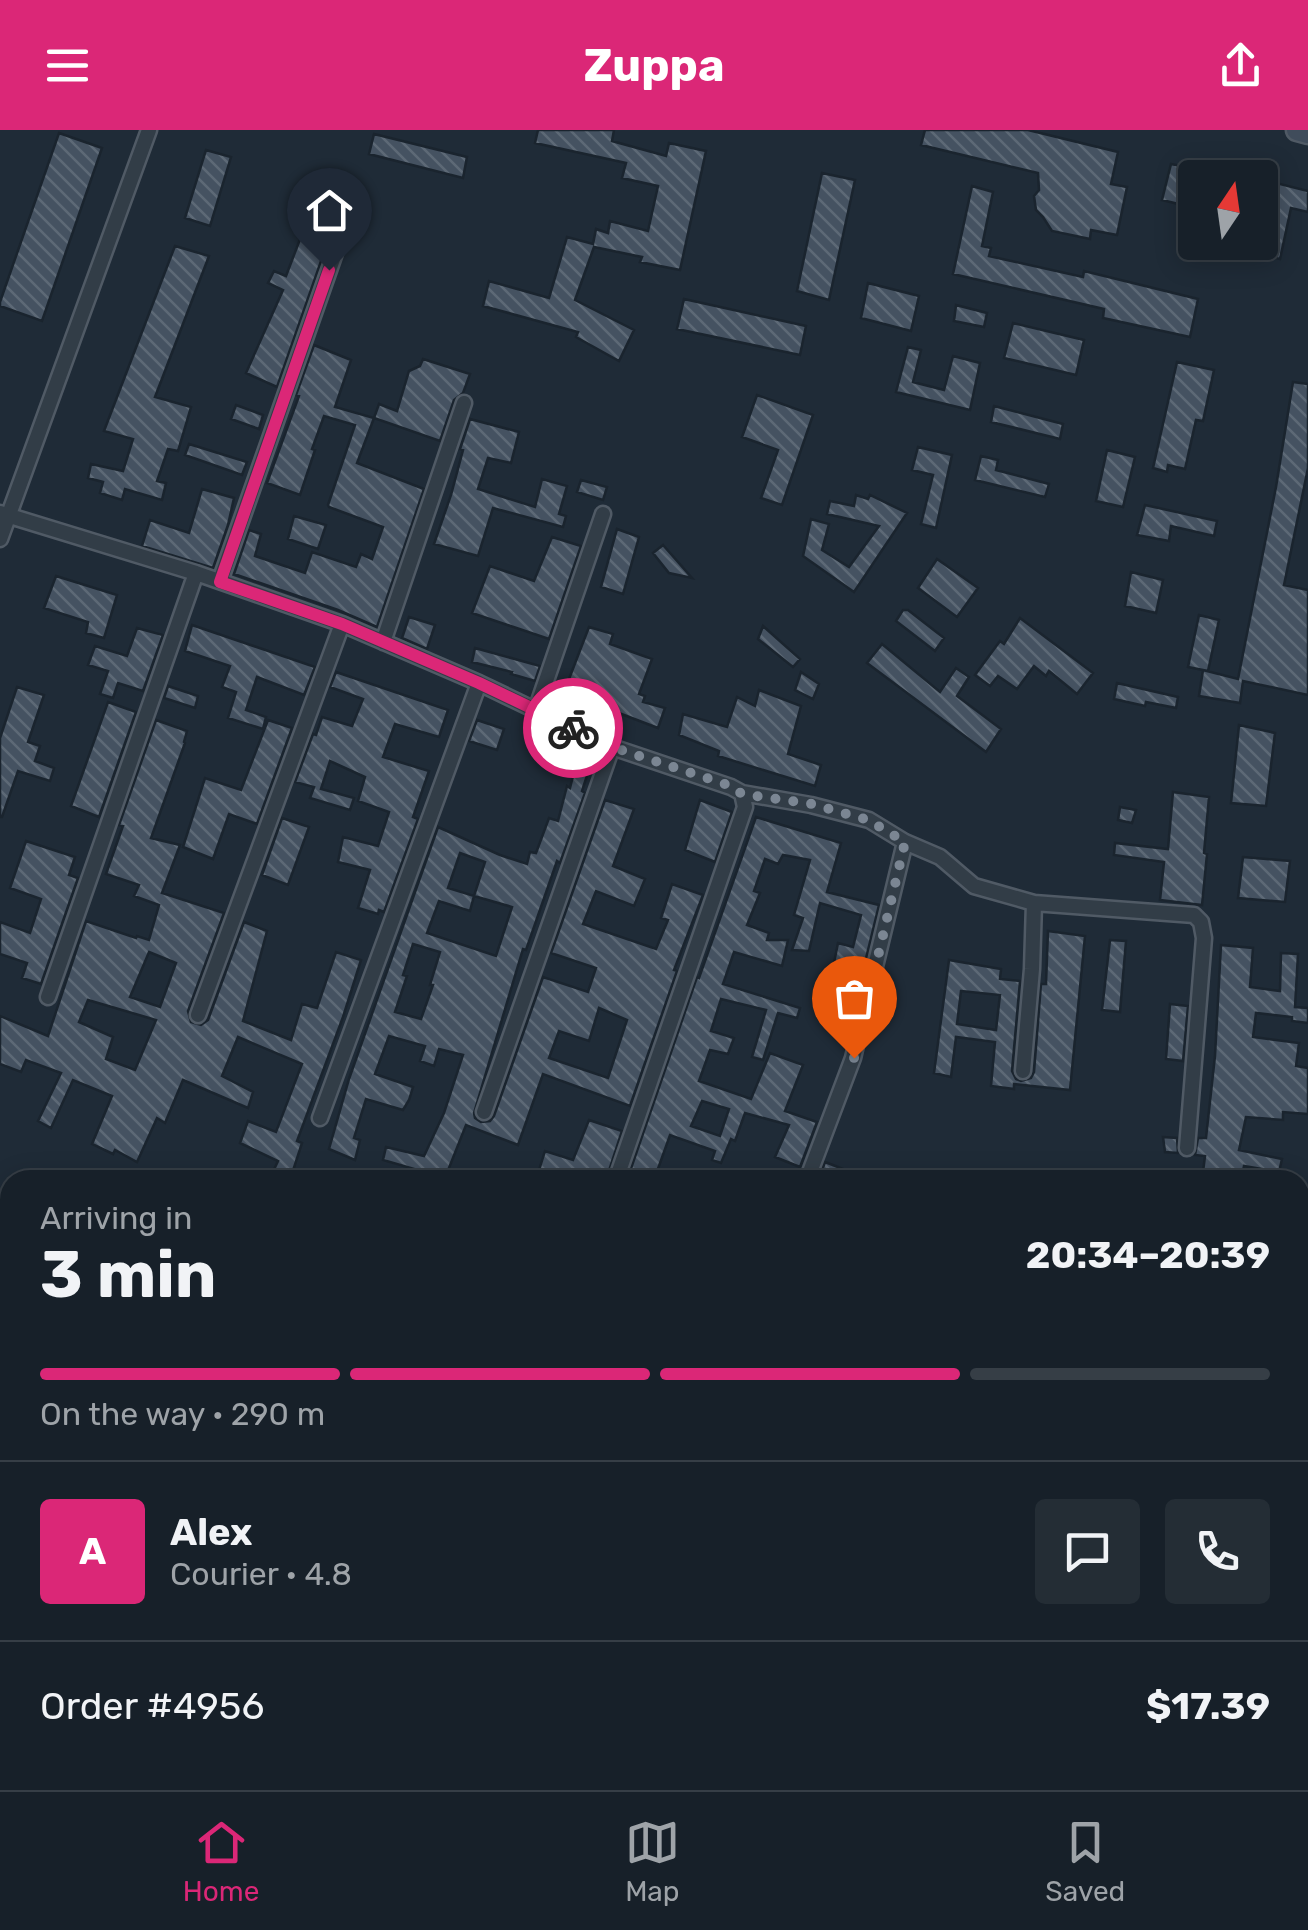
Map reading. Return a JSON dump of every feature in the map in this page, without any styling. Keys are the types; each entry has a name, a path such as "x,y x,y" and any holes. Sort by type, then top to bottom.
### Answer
{"main road":[{"path":"1297,130 1308,132"}],"street":[{"path":"0,540 4,514 149,130"},
{"path":"220,582 340,239"},
{"path":"383,642 464,403"},
{"path":"4,514 196,573 342,624 479,683 612,747 731,786 742,794 812,804 868,820 905,842 940,856 974,886 1034,903 1194,915 1201,922 1204,938 1187,1148"},
{"path":"536,710 603,514"},
{"path":"48,996 196,573"},
{"path":"198,1015 342,624"},
{"path":"320,1118 479,683"},
{"path":"484,1112 612,747"},
{"path":"619,1170 745,808 742,794"},
{"path":"811,1170 854,1058 905,842"},
{"path":"1023,1071 1034,903"}],"building":[{"path":"538,130 614,130 612,141 666,156 669,143 706,151 680,270 594,247 575,300 634,330 619,361 576,337 578,332 483,306 489,281 549,298 567,237 593,244 596,229 608,233 610,221 648,231 658,186 622,178 626,163 535,143"},
{"path":"925,130 1028,130 1118,152 1111,184 1127,187 1117,235 1091,230 1090,239 1052,231 1036,210 1038,173 921,145"},
{"path":"59,133 102,148 42,321 0,306 0,302"},
{"path":"374,134 467,157 463,178 369,154"},
{"path":"206,150 231,157 210,226 185,218"},
{"path":"1171,164 1178,165 1178,204 1162,200"},
{"path":"822,173 855,180 829,300 797,291"},
{"path":"1278,184 1308,191 1308,212 1291,208 1280,259"},
{"path":"972,186 993,192 982,246 991,248 989,256 1083,277 1084,271 1198,299 1190,337 1103,318 1104,309 953,274"},
{"path":"302,234 327,244 277,387 246,373 283,290 268,283 274,271 286,276"},
{"path":"175,246 209,256 155,397 191,407 178,451 168,449 157,481 166,483 162,500 125,489 122,500 100,493 103,482 88,478 91,464 123,471 133,439 104,431"},
{"path":"868,283 919,296 911,331 861,318"},
{"path":"684,299 806,326 800,355 677,329"},
{"path":"956,305 987,313 984,327 954,321"},
{"path":"1013,323 1084,340 1076,375 1004,358"},
{"path":"314,345 351,360 335,407 374,418 357,463 424,489 377,627 234,574 249,530 261,534 255,556 305,573 312,552 356,567 361,554 372,559 383,527 328,505 355,425 324,416 300,495 267,483"},
{"path":"908,347 921,350 913,382 944,390 953,356 980,363 970,410 896,392"},
{"path":"423,359 470,374 463,393 454,400 440,441 374,418 379,404 397,411 409,371 420,366"},
{"path":"1177,362 1214,370 1203,421 1196,420 1185,469 1168,465 1167,472 1153,468"},
{"path":"1293,382 1308,384 1308,468 1284,585 1308,590 1308,695 1243,681 1240,703 1199,696 1203,670 1238,679"},
{"path":"757,395 813,415 782,505 761,498 778,450 742,437"},
{"path":"236,405 263,415 259,429 231,419"},
{"path":"994,406 1063,424 1060,439 991,422"},
{"path":"470,419 519,432 511,463 488,458 478,489 535,507 542,479 567,486 559,514 566,516 563,527 493,508 478,556 434,544"},
{"path":"189,444 247,462 242,475 185,455"},
{"path":"918,447 952,455 936,528 921,524 933,475 912,470"},
{"path":"1107,450 1135,457 1123,507 1096,501"},
{"path":"981,456 998,460 996,470 1049,484 1045,497 975,480"},
{"path":"581,480 607,487 603,500 577,492"},
{"path":"202,489 234,498 213,568 142,546 150,520 189,533"},
{"path":"856,495 868,499 870,495 907,513 854,592 803,556 811,519 829,524 822,550 849,567 879,526 827,514 830,501 854,506"},
{"path":"1145,505 1217,521 1214,536 1171,526 1169,541 1137,535"},
{"path":"294,516 326,525 318,549 288,539"},
{"path":"617,529 639,537 623,594 601,587"},
{"path":"552,537 581,546 549,639 472,613 490,566 534,581"},
{"path":"663,545 692,578 669,573 653,553"},
{"path":"937,559 978,588 957,617 918,588"},
{"path":"1131,572 1163,580 1156,613 1125,606"},
{"path":"56,576 117,595 104,638 86,633 88,622 44,608"},
{"path":"903,610 944,638 935,651 896,621"},
{"path":"1199,615 1219,620 1208,671 1188,667"},
{"path":"409,617 435,625 427,649 402,638"},
{"path":"1020,618 1093,673 1077,694 1049,671 1046,676 1034,666 1017,689 998,676 990,686 975,675 1000,641 1004,644"},
{"path":"192,625 315,667 304,695 257,677 246,710 266,717 263,729 228,718 236,692 222,687 230,666 185,651"},
{"path":"763,626 800,659 793,667 758,639"},
{"path":"589,627 613,634 610,644 652,659 639,694 645,696 643,702 665,708 658,728 564,692"},
{"path":"137,628 163,635 143,691 118,683 113,698 100,694 108,671 88,665 95,646 127,656"},
{"path":"882,644 940,692 956,668 969,677 957,696 1001,729 986,752 867,663"},
{"path":"475,648 540,666 535,681 472,662"},
{"path":"336,672 448,710 439,737 395,724 383,757 429,771 413,817 418,819 384,912 379,910 378,914 358,908 370,870 338,862 343,837 378,846 389,812 358,801 365,777 330,761 321,789 354,798 350,810 310,798 314,787 295,782 322,717 352,726 363,699 330,687"},
{"path":"801,672 819,684 813,699 795,690"},
{"path":"1117,683 1178,697 1176,708 1114,699"},
{"path":"168,686 198,696 195,708 164,698"},
{"path":"17,687 44,695 28,742 40,746 35,761 54,768 50,781 18,771 0,817 0,738"},
{"path":"759,690 801,706 788,754 821,765 815,786 718,756 719,751 679,735 683,714 727,727 737,697 755,706"},
{"path":"108,702 136,712 99,817 71,806"},
{"path":"156,720 187,731 151,838 180,845 162,893 224,913 188,1011 191,1022 201,1025 208,1020 244,922 267,931 243,1021 291,1040 302,1004 317,1008 336,952 361,960 297,1141 302,1143 293,1170 274,1170 278,1161 240,1143 248,1121 276,1132 302,1064 238,1037 222,1076 253,1092 248,1108 183,1080 165,1123 157,1118 137,1162 92,1144 112,1096 73,1080 51,1128 38,1121 61,1073 26,1060 21,1072 0,1064 0,1016 48,1036 86,921 149,940 159,905 134,896 139,885 106,874 123,826 119,825","holes":["149,952 176,963 160,1007 130,997","88,1000 156,1020 135,1070 106,1059 113,1037 79,1022"]},
{"path":"268,720 292,728 257,824 229,814 213,859 183,847 205,778 241,790"},
{"path":"477,720 504,729 497,750 469,741"},
{"path":"1239,725 1275,733 1266,806 1231,803"},
{"path":"578,756 592,760 582,791 585,793 560,863 557,861 526,950 523,949 474,1113 481,1122 494,1116 543,977 588,992 596,968 551,953 605,800 634,809 613,866 645,879 634,906 596,891 583,924 656,949 668,920 661,918 672,884 703,895 630,1106 543,1074 518,1145 466,1125 448,1170 417,1170 383,1160 386,1147 424,1156 444,1113 463,1055 439,1049 434,1066 420,1061 425,1046 389,1036 375,1074 413,1087 409,1100 403,1110 366,1099 354,1138 360,1140 355,1160 329,1149 349,1079 438,827 527,864 530,852 536,853 549,818 558,821 567,786 570,788","holes":["460,853 485,862 474,896 448,888","474,896 512,907 496,956 427,933 439,901 470,911","413,944 440,952 421,1019 395,1012","599,1008 627,1020 608,1078 549,1058 559,1031 589,1041"]},
{"path":"1173,792 1209,797 1202,905 1160,900 1164,862 1114,855 1115,843 1168,849"},
{"path":"700,800 732,812 715,862 685,850"},
{"path":"1120,807 1136,810 1132,823 1118,820"},
{"path":"756,817 841,843 827,892 879,905 851,1020 824,1012 838,943 853,947 861,915 820,903 809,951 792,950 803,918 794,915 810,860 783,855 778,864 765,859 754,891 760,893 747,925 769,933 767,940 788,940 782,966 734,952 723,984 800,1008 797,1018 778,1013 763,1060 752,1057 766,1010 721,999 711,1031 734,1038 728,1054 710,1050 699,1081 751,1099 770,1053 803,1065 785,1111 817,1122 800,1167 775,1157 789,1125 745,1113 735,1141 731,1139 721,1163 712,1160 715,1151 670,1135 658,1170 630,1170","holes":["702,1101 729,1109 720,1136 691,1126"]},
{"path":"282,818 309,827 288,885 262,875"},
{"path":"26,841 75,857 69,875 78,878 41,984 22,978 27,963 0,954 0,922 30,933 41,899 10,888"},
{"path":"1243,857 1290,861 1285,902 1238,898"},
{"path":"1048,931 1085,936 1070,1090 1014,1084 1014,1089 991,1086 995,1042 956,1037 951,1077 934,1073 949,960 1001,969 1000,979 1020,981 1012,1071 1021,1081 1031,1078 1034,1072 1041,984 1046,984","holes":["961,991 1000,995 996,1030 957,1024"]},
{"path":"1110,940 1126,941 1120,1012 1102,1010"},
{"path":"1221,945 1253,948 1250,987 1280,991 1281,953 1298,954 1295,1007 1308,1008 1308,1023 1256,1013 1253,1037 1299,1043 1296,1066 1308,1068 1308,1114 1283,1112 1283,1120 1246,1117 1239,1150 1282,1159 1279,1170 1244,1166 1243,1170 1203,1170 1205,1156 1195,1155 1198,1138 1206,1138"},
{"path":"1170,1004 1188,1006 1183,1061 1166,1059"},
{"path":"589,1120 622,1131 609,1170 539,1170 545,1151 573,1160"},
{"path":"1163,1137 1177,1138 1178,1153 1165,1152"},
{"path":"825,1162 846,1170 822,1170"}],"way so far":[{"path":"573,728 612,747 731,786 742,794 812,804 868,820 905,842 854,1058"}],"route":[{"path":"329,270 220,582 342,624 573,728"}]}
